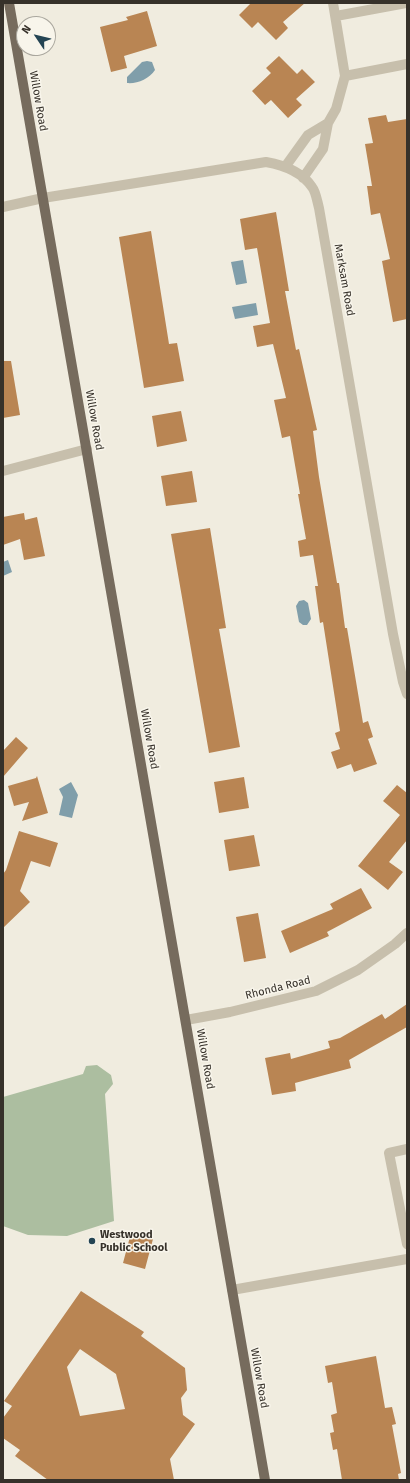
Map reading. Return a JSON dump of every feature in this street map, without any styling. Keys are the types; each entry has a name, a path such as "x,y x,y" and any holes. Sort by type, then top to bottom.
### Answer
{"main road":[{"name":"Willow Road","path":"10,3 42,198 186,1020 264,1480"}],"street":[{"path":"303,178 323,149 328,123 336,109 344,76 333,3"},
{"path":"336,16 406,3"},
{"path":"344,76 407,64"},
{"path":"285,167 308,136 328,123"},
{"name":"Marksam Road","path":"3,206 42,198 266,162 285,167 303,178 312,187 319,208 393,634 407,694"},
{"path":"3,471 87,449"},
{"name":"Rhonda Road","path":"186,1020 230,1012 316,991 358,970 395,944 407,933"},
{"path":"407,1149 389,1153 407,1244"},
{"path":"232,1290 407,1259"}],"green space":[{"path":"97,1065 111,1075 113,1084 105,1094 114,1221 67,1236 28,1235 3,1226 3,1097 83,1074 86,1066"}],"water":[{"path":"142,62 152,62 155,70 150,76 135,83 127,83 127,77"},
{"path":"243,260 247,283 236,285 231,262"},
{"path":"256,303 258,315 235,319 232,307"},
{"path":"8,560 12,572 3,576 3,562"},
{"path":"304,600 308,603 311,619 307,625 303,625 299,622 296,606 299,601"},
{"path":"71,782 78,795 72,818 59,815 63,797 59,789"}],"building":[{"path":"251,3 305,3 283,22 288,28 276,40 258,22 252,28 239,15"},
{"path":"147,11 157,46 124,56 127,68 111,72 100,27 128,20 126,17"},
{"path":"279,56 297,74 302,69 315,82 296,99 302,105 288,118 271,100 265,105 252,91 271,73 266,68"},
{"path":"386,115 388,122 407,119 407,319 393,322 382,261 390,259 380,213 371,215 367,186 372,186 365,144 373,143 368,118"},
{"path":"276,212 289,291 285,291 296,350 299,349 317,430 313,431 319,477 337,583 339,583 345,628 347,628 363,723 368,721 373,737 368,739 377,764 354,772 351,764 337,769 331,752 340,749 335,733 340,731 323,622 320,623 315,586 318,586 313,555 300,557 298,541 306,539 298,494 300,494 290,436 282,438 274,400 286,398 273,344 257,347 253,326 270,323 257,248 245,250 240,219"},
{"path":"151,231 169,344 177,343 184,381 144,388 119,237"},
{"path":"3,361 11,361 20,415 3,418"},
{"path":"181,411 187,441 157,447 152,416"},
{"path":"192,471 197,502 166,506 161,476"},
{"path":"24,513 25,520 37,517 45,556 24,560 20,539 3,545 3,517"},
{"path":"210,528 226,628 219,629 240,747 209,753 171,534"},
{"path":"16,737 28,748 3,777 3,751"},
{"path":"37,776 48,813 22,821 29,802 14,806 8,786 36,778"},
{"path":"244,777 249,808 219,813 214,782"},
{"path":"397,785 407,793 407,840 389,862 403,872 388,890 358,866 400,815 383,801"},
{"path":"19,831 58,843 50,867 31,861 20,891 30,902 3,928 3,874 6,870"},
{"path":"254,835 260,866 229,871 224,840"},
{"path":"361,888 372,908 327,932 329,936 290,953 281,931 333,909 330,904"},
{"path":"258,913 266,958 244,962 236,917"},
{"path":"407,1004 407,1027 349,1060 351,1068 295,1083 296,1091 272,1095 265,1058 290,1053 291,1059 330,1048 328,1041 340,1038 382,1014 385,1019"},
{"path":"131,1233 153,1239 145,1269 123,1263"},
{"path":"81,1291 144,1332 141,1336 185,1368 187,1390 181,1398 183,1415 195,1424 170,1459 174,1480 48,1480 15,1456 20,1450 3,1438 3,1418 12,1406 4,1401","holes":["80,1349 116,1374 125,1409 80,1416 67,1367"]},
{"path":"376,1356 385,1408 392,1407 396,1424 392,1425 401,1473 398,1474 399,1480 342,1480 337,1449 333,1450 330,1433 334,1432 331,1415 337,1413 332,1382 328,1383 325,1366"}],"place":[{"name":"Westwood Public School","path":"92,1241"}]}
